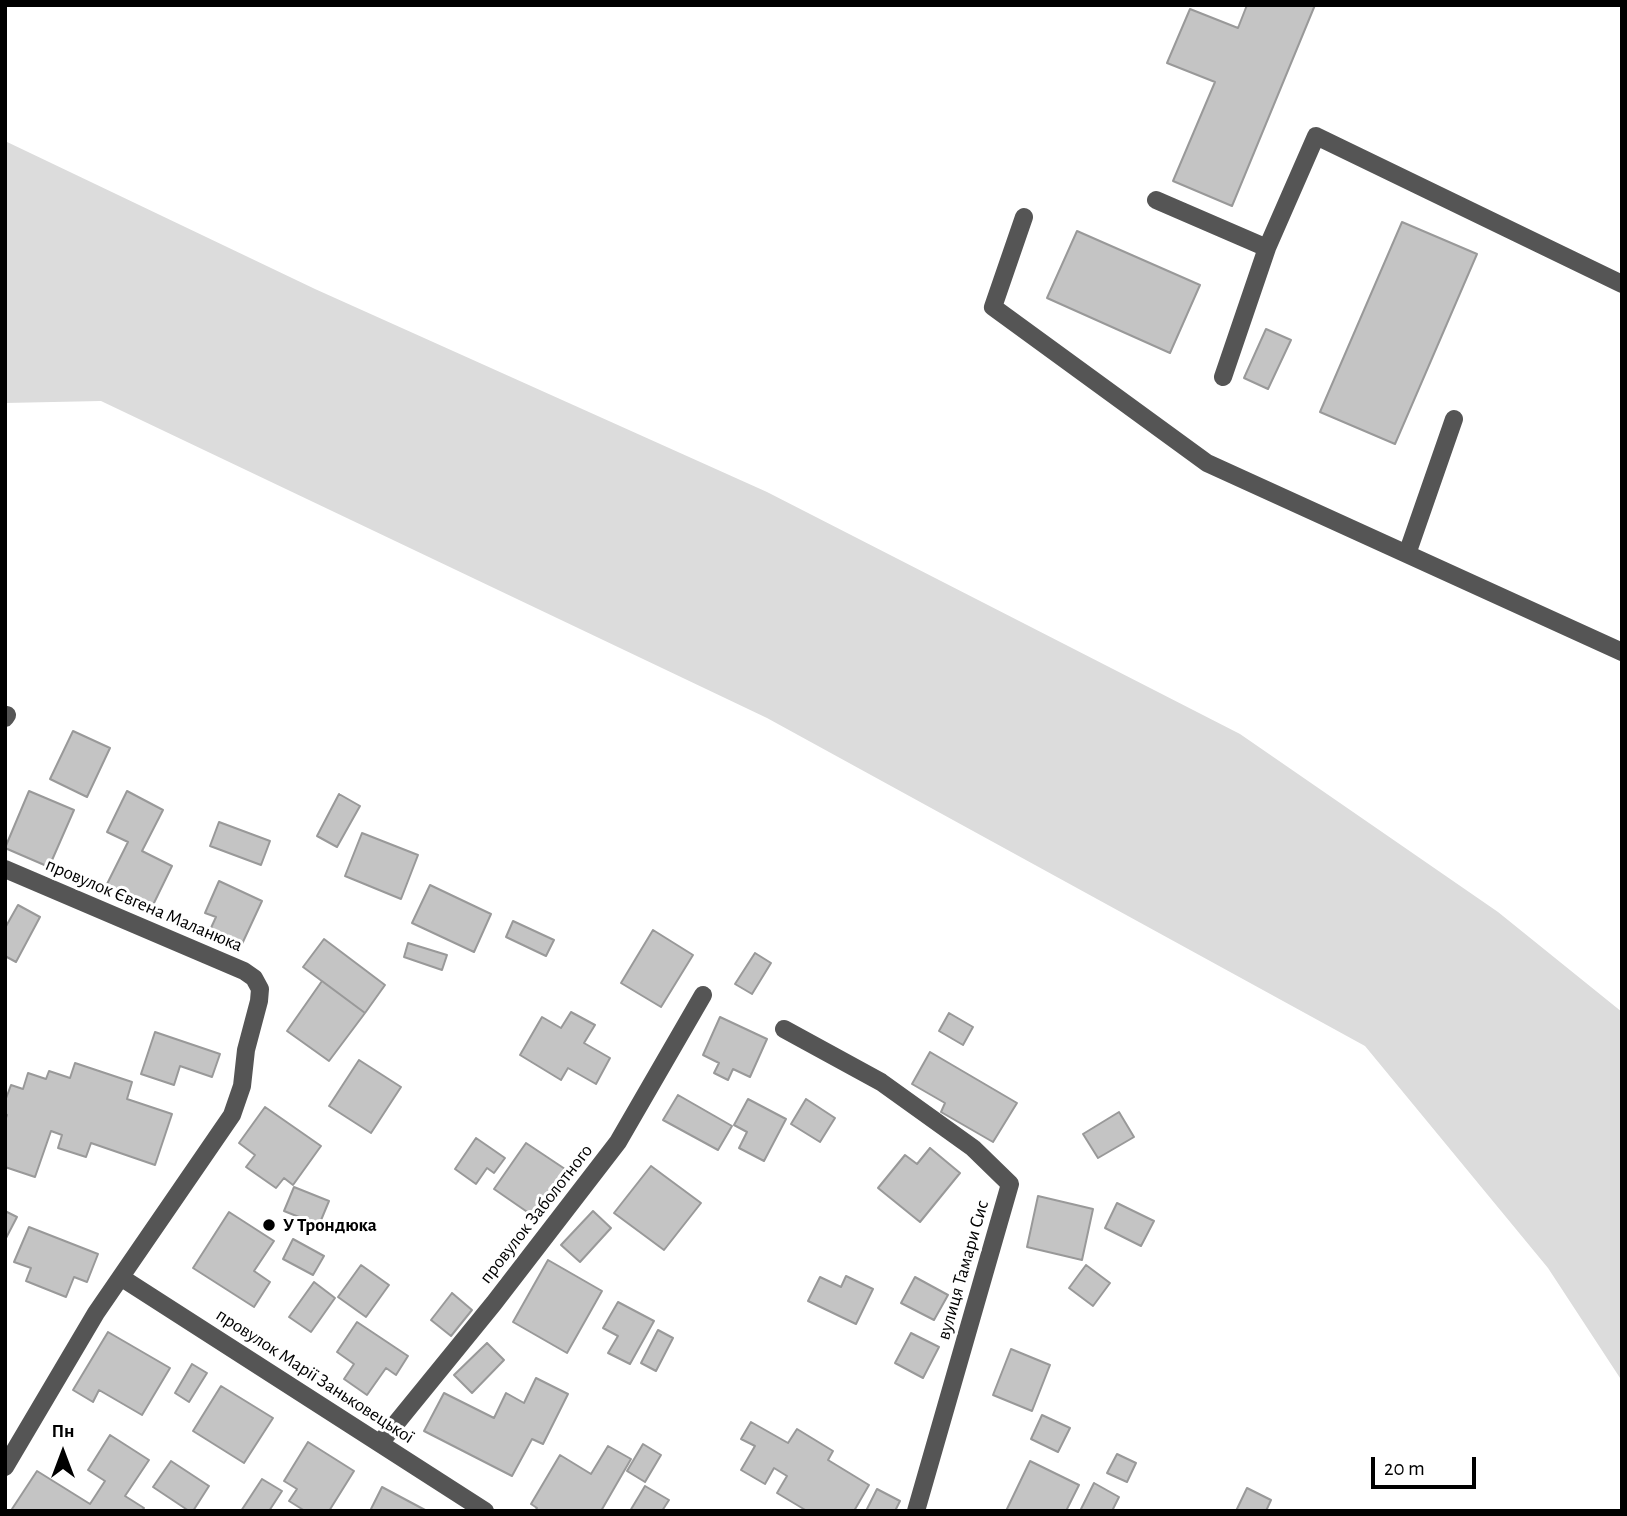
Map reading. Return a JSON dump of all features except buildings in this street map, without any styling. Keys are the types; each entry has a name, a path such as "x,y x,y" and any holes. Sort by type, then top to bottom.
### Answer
{"street":[{"path":"1223,377 1267,248 1315,136 1622,284"},
{"path":"1156,200 1267,248"},
{"path":"1024,217 993,307 1207,463 1622,652"},
{"path":"1407,554 1454,419"},
{"name":"провулок Євгена Маланюка","path":"5,869 244,971 254,978 260,989 246,1051 242,1086 232,1115 122,1278"},
{"name":"провулок Заболотного","path":"380,1443 494,1303 618,1142 703,995"},
{"name":"вулиця Тамари Сис","path":"784,1029 881,1082 973,1148 1010,1184 918,1510"},
{"path":"5,1467 96,1312 122,1278"},
{"name":"провулок Марії Заньковецької","path":"122,1278 485,1511"}],"shaded area":[{"path":"5,141 315,289 767,492 1240,734 1498,912 1622,1012 1622,1381 1548,1268 1365,1046 767,718 101,401 5,403"}],"place":[{"name":"У Трондюка","path":"269,1225"}]}
